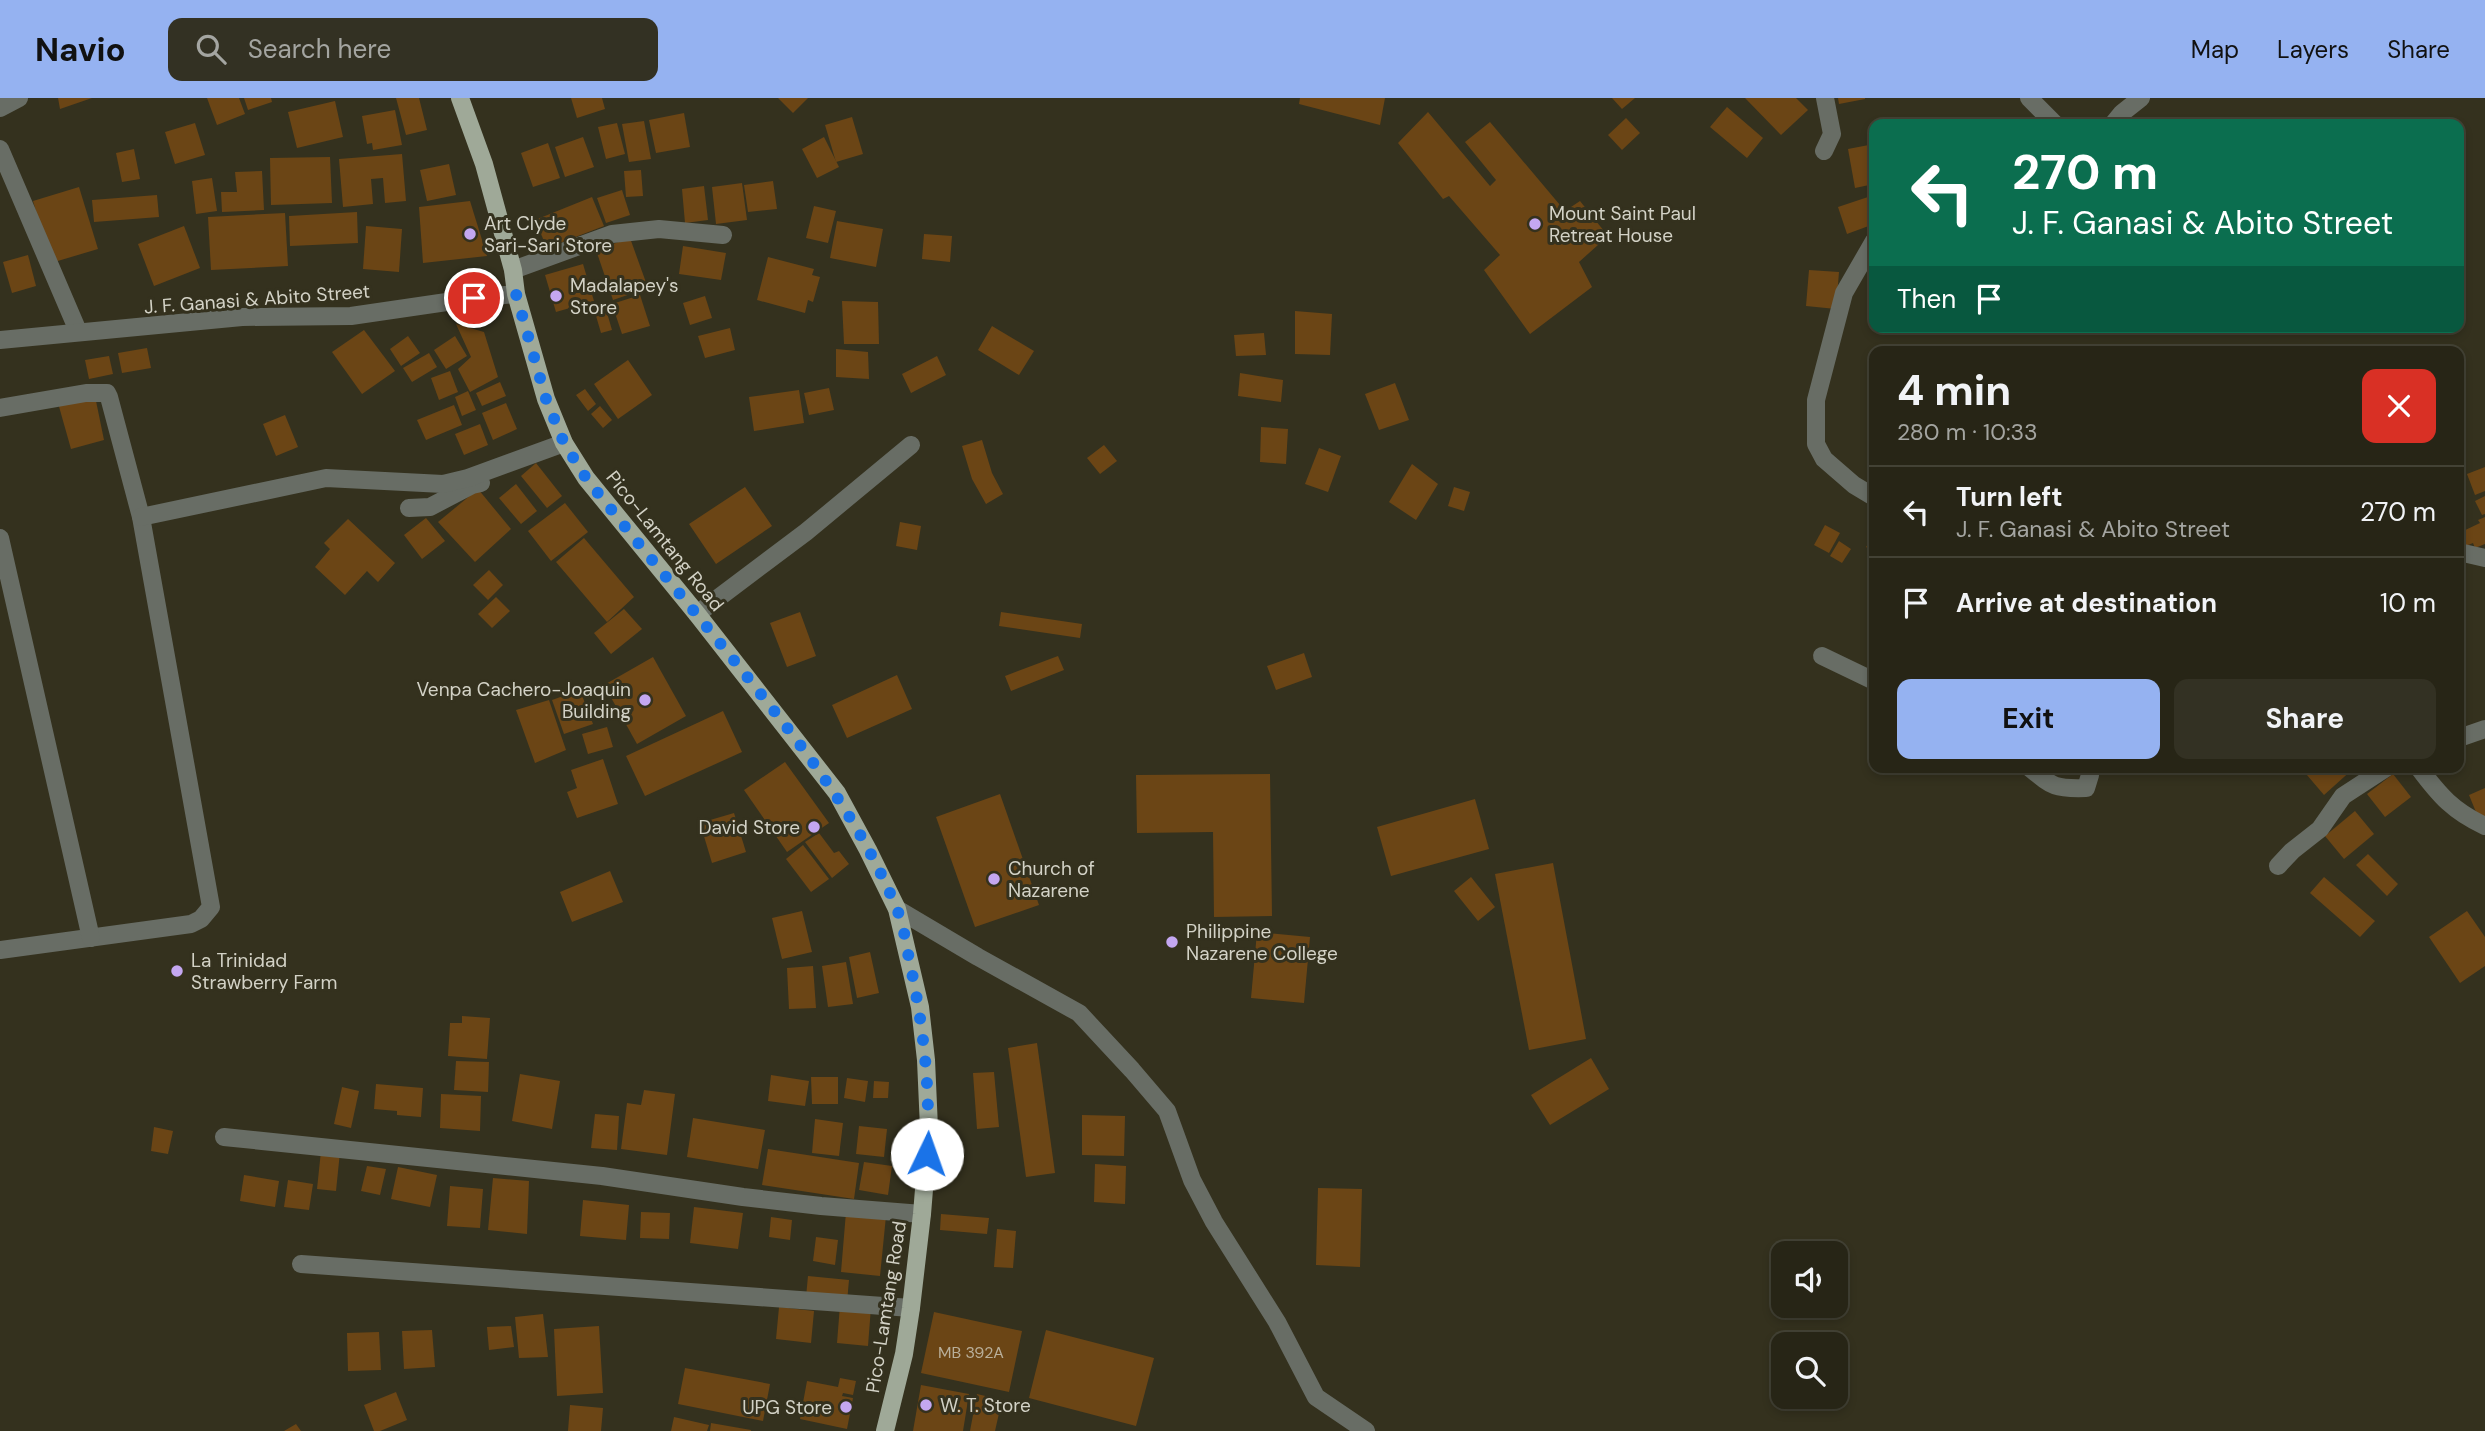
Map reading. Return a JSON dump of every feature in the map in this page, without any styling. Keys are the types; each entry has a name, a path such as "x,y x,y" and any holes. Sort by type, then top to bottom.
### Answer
{"main road":[{"name":"Pico-Lamtang Road","path":"460,98 484,164 513,270 516,294 546,399 564,443 586,478 697,614 836,793 868,849 897,909 920,1007 929,1128 911,1308 904,1354 885,1431"}],"street":[{"path":"0,108 19,98"},
{"path":"1824,151 1832,135 1825,98"},
{"path":"2029,98 2050,119"},
{"path":"2117,119 2141,98"},
{"path":"0,149 78,331"},
{"path":"513,270 612,234 659,229 723,235"},
{"path":"1869,250 1844,293 1816,400 1816,444 1824,459 1854,485 1869,494"},
{"name":"J. F. Ganasi & Abito Street","path":"0,340 242,317 352,316 516,294"},
{"path":"0,408 86,393 107,393 141,517 211,907 201,919 191,924 0,950"},
{"path":"141,517 326,478 443,484 564,443"},
{"path":"697,614 806,532 911,445"},
{"path":"409,508 430,507 472,485 507,476 504,465"},
{"path":"0,538 91,938"},
{"path":"2464,553 2485,558"},
{"path":"1822,656 1869,679"},
{"path":"2464,736 2485,729"},
{"path":"2036,773 2053,787 2077,789 2086,788 2089,773"},
{"path":"2278,866 2320,829 2343,796 2378,773"},
{"path":"2423,773 2444,801 2469,819 2485,826"},
{"path":"897,909 1079,1013 1132,1070 1167,1111 1192,1180 1214,1222 1277,1322 1316,1397 1366,1431"},
{"path":"224,1137 602,1176 821,1206 922,1214"},
{"path":"301,1265 911,1308"}],"building":[{"path":"58,98 92,98 60,109"},
{"path":"207,98 239,98 245,114 217,125"},
{"path":"244,98 271,98 272,102 248,110"},
{"path":"396,98 419,98 427,130 406,135"},
{"path":"571,98 602,98 605,109 577,118"},
{"path":"778,98 808,98 793,113"},
{"path":"1300,98 1385,98 1380,125 1299,104"},
{"path":"1612,98 1635,98 1622,109"},
{"path":"1745,98 1796,98 1808,110 1781,135"},
{"path":"1838,98 1865,98 1865,99 1839,104"},
{"path":"335,101 343,137 297,148 288,112"},
{"path":"1727,107 1763,138 1747,158 1710,127"},
{"path":"395,110 402,145 373,150 372,143 367,144 362,116"},
{"name":"Mount Saint Paul Retreat House","path":"1428,112 1490,186 1496,180 1465,142 1490,122 1565,211 1580,201 1608,236 1579,262 1592,287 1530,334 1484,270 1500,255 1449,196 1443,199 1398,143"},
{"path":"684,113 690,147 656,153 649,120"},
{"path":"852,117 863,154 836,162 825,125"},
{"path":"1626,118 1640,133 1622,150 1608,135"},
{"path":"644,121 651,159 629,162 622,124"},
{"path":"195,123 205,155 175,164 165,132"},
{"path":"617,123 625,154 606,159 598,127"},
{"path":"583,137 594,167 565,177 555,147"},
{"path":"824,137 839,167 817,178 802,149"},
{"path":"548,143 560,178 533,187 521,153"},
{"path":"1869,145 1869,185 1855,188 1848,149"},
{"path":"134,149 140,179 122,182 116,153"},
{"path":"402,154 406,201 385,203 383,178 371,179 373,204 343,207 339,159"},
{"path":"330,157 332,203 271,205 270,158"},
{"path":"449,164 456,195 427,201 420,170"},
{"path":"641,170 643,196 626,197 624,171"},
{"path":"262,171 264,210 222,212 221,192 237,192 235,172"},
{"path":"212,178 217,211 196,214 192,181"},
{"path":"773,181 777,209 748,212 744,185"},
{"path":"742,183 747,220 716,224 712,187"},
{"path":"704,186 708,220 685,223 682,189"},
{"path":"79,187 98,249 51,263 33,201"},
{"path":"622,190 630,215 606,223 597,198"},
{"path":"157,195 159,217 94,222 92,200"},
{"path":"592,197 604,226 547,248 535,220"},
{"path":"1869,197 1869,226 1847,234 1838,207"},
{"path":"470,201 487,256 423,263 419,207"},
{"path":"814,206 836,211 828,243 806,238"},
{"path":"357,212 358,243 290,246 289,216"},
{"path":"285,213 288,266 211,270 208,217"},
{"path":"837,221 883,229 876,267 830,258"},
{"path":"184,226 200,268 154,286 138,244"},
{"path":"366,226 402,229 399,272 363,269"},
{"path":"924,234 952,236 950,262 922,259"},
{"path":"630,238 648,288 613,300 596,250"},
{"path":"683,246 726,253 721,280 679,274"},
{"path":"28,255 36,286 12,293 3,262"},
{"path":"768,257 814,269 812,275 820,277 813,302 808,300 805,313 757,300"},
{"path":"583,264 594,301 556,312 545,275"},
{"path":"1809,270 1839,272 1836,309 1806,306"},
{"path":"640,295 650,326 622,334 612,304"},
{"path":"705,296 712,318 690,325 683,303"},
{"path":"842,301 878,302 879,344 844,344"},
{"path":"605,306 612,330 601,333 594,309"},
{"path":"1295,311 1332,314 1330,355 1295,354"},
{"path":"456,324 484,332 498,377 470,392 458,369 471,357"},
{"path":"992,326 1034,351 1019,375 978,350"},
{"path":"730,328 735,350 705,358 698,336"},
{"path":"364,330 395,371 362,394 332,352"},
{"path":"1264,333 1266,355 1236,356 1234,335"},
{"path":"408,336 420,353 401,366 390,349"},
{"path":"455,336 467,356 446,369 434,350"},
{"path":"147,348 151,368 122,373 118,353"},
{"path":"836,349 868,352 869,379 836,377"},
{"path":"429,353 437,367 412,382 403,368"},
{"path":"109,356 113,374 89,379 85,360"},
{"path":"937,356 946,375 911,393 902,374"},
{"path":"628,360 652,395 618,419 594,384"},
{"path":"450,371 458,392 439,400 431,378"},
{"path":"1240,373 1283,380 1281,402 1238,396"},
{"path":"500,382 506,396 482,406 476,393"},
{"path":"1395,383 1409,420 1379,430 1365,394"},
{"path":"829,388 834,410 809,415 804,393"},
{"path":"585,389 596,404 588,411 576,395"},
{"path":"799,390 804,423 754,431 749,397"},
{"path":"468,391 476,410 462,416 455,397"},
{"path":"96,401 104,440 71,449 58,403"},
{"path":"506,403 517,429 493,440 482,413"},
{"path":"454,405 462,425 426,440 417,420"},
{"path":"600,406 612,420 603,428 591,414"},
{"path":"285,415 298,447 276,456 263,424"},
{"path":"480,424 488,445 464,455 455,434"},
{"path":"1261,427 1288,429 1286,464 1260,462"},
{"path":"982,440 992,473 1003,494 986,504 972,479 962,446"},
{"path":"1104,445 1117,461 1100,474 1087,458"},
{"path":"1319,448 1341,456 1328,492 1305,484"},
{"path":"536,463 562,496 547,508 521,476"},
{"path":"1412,464 1438,484 1416,520 1389,502"},
{"path":"2485,467 2485,491 2475,495 2467,474"},
{"path":"516,484 537,511 521,524 499,498"},
{"path":"745,487 772,526 716,564 689,524"},
{"path":"1454,487 1470,492 1464,511 1448,506"},
{"path":"478,489 511,529 475,562 438,522"},
{"path":"2485,496 2485,514 2482,515 2475,501"},
{"path":"565,503 588,532 551,561 528,531"},
{"path":"2485,517 2485,544 2475,548 2473,543 2464,547 2464,531 2480,523 2478,520"},
{"path":"426,518 445,541 422,559 404,535"},
{"path":"348,519 395,563 378,582 367,571 345,595 315,567 330,549 324,543"},
{"path":"900,522 921,526 917,550 896,546"},
{"path":"1825,525 1840,533 1829,553 1814,545"},
{"path":"584,538 634,597 607,622 556,562"},
{"path":"1839,541 1851,549 1842,563 1830,556"},
{"path":"489,570 503,585 488,600 473,585"},
{"path":"496,597 510,611 492,628 478,614"},
{"path":"624,609 642,629 611,654 594,633"},
{"path":"800,612 816,656 787,667 770,623"},
{"path":"1001,612 1082,624 1080,638 999,626"},
{"path":"1304,653 1312,677 1276,690 1267,666"},
{"path":"1058,656 1064,670 1011,691 1005,676"},
{"name":"Venpa Cachero-Joaquin Building","path":"653,657 686,716 637,744 604,685"},
{"path":"897,675 912,709 847,738 832,705"},
{"path":"580,690 593,724 564,734 552,700"},
{"path":"549,700 566,750 535,763 516,710"},
{"path":"723,711 742,752 645,796 626,756"},
{"path":"607,727 613,747 588,754 582,734"},
{"path":"603,759 618,804 577,818 567,792 577,788 571,770"},
{"path":"785,762 829,823 787,852 744,790"},
{"path":"2305,773 2348,773 2324,795"},
{"path":"1270,774 1272,916 1214,917 1213,832 1137,833 1136,775"},
{"path":"2393,774 2411,797 2385,817 2367,794"},
{"path":"2485,788 2485,820 2480,822 2469,795"},
{"name":"Church of Nazarene","path":"1000,794 1039,905 975,927 936,817"},
{"path":"1475,799 1489,849 1391,876 1377,827"},
{"path":"2355,811 2374,834 2344,859 2325,836"},
{"path":"734,813 746,852 712,863 700,823"},
{"path":"819,833 834,853 839,851 849,864 832,878 805,842"},
{"path":"803,845 829,879 811,892 786,859"},
{"path":"2368,854 2398,884 2387,896 2356,865"},
{"path":"1553,863 1586,1039 1529,1050 1495,874"},
{"path":"610,871 623,902 572,922 560,892"},
{"path":"1471,877 1495,907 1478,921 1454,891"},
{"path":"2324,877 2375,921 2360,937 2310,893"},
{"path":"802,911 812,952 782,959 772,918"},
{"path":"2467,911 2485,937 2485,966 2460,983 2429,937"},
{"path":"1257,932 1310,937 1304,1003 1251,998"},
{"path":"870,952 879,993 857,998 849,957"},
{"path":"846,962 853,1004 828,1007 822,966"},
{"path":"813,966 816,1008 789,1009 787,968"},
{"path":"462,1016 490,1018 487,1059 448,1056 450,1023 462,1023"},
{"path":"1037,1043 1055,1173 1026,1177 1008,1048"},
{"path":"1591,1058 1609,1089 1550,1125 1531,1095"},
{"path":"456,1061 489,1062 488,1092 454,1090"},
{"path":"994,1072 999,1127 977,1129 973,1073"},
{"path":"520,1074 560,1081 552,1129 512,1121"},
{"path":"771,1075 809,1081 805,1106 768,1101"},
{"path":"811,1077 838,1077 838,1104 812,1104"},
{"path":"847,1078 868,1081 865,1102 844,1098"},
{"path":"874,1081 889,1082 888,1098 873,1098"},
{"path":"376,1084 423,1088 421,1117 374,1109"},
{"path":"342,1087 359,1091 351,1128 334,1124"},
{"path":"644,1090 675,1094 667,1155 621,1149 627,1103 641,1105"},
{"path":"441,1094 481,1096 480,1131 440,1128"},
{"path":"595,1114 619,1116 617,1150 591,1148"},
{"path":"1082,1115 1125,1116 1124,1156 1082,1155"},
{"path":"693,1118 765,1130 758,1169 687,1157"},
{"path":"815,1119 843,1123 839,1156 812,1153"},
{"path":"859,1126 887,1129 884,1157 856,1154"},
{"path":"154,1127 173,1131 168,1154 151,1151"},
{"path":"768,1149 859,1163 854,1199 762,1185"},
{"path":"321,1151 340,1152 336,1191 317,1189"},
{"path":"864,1162 892,1166 888,1195 859,1190"},
{"path":"1095,1164 1126,1166 1125,1204 1094,1202"},
{"path":"367,1166 386,1169 380,1195 361,1191"},
{"path":"398,1167 437,1175 430,1207 391,1199"},
{"path":"244,1175 279,1181 275,1207 240,1201"},
{"path":"493,1178 529,1181 527,1234 488,1230"},
{"path":"288,1180 313,1184 309,1210 284,1207"},
{"path":"450,1186 483,1189 480,1228 447,1226"},
{"path":"1318,1188 1362,1189 1360,1267 1316,1265"},
{"path":"583,1200 629,1205 626,1240 580,1236"},
{"path":"694,1207 743,1213 738,1249 690,1243"},
{"path":"641,1212 670,1213 669,1239 640,1238"},
{"path":"846,1212 886,1216 880,1276 841,1272"},
{"path":"941,1214 989,1218 987,1234 940,1230"},
{"path":"771,1217 792,1220 790,1240 769,1237"},
{"path":"997,1229 1016,1231 1013,1268 994,1267"},
{"path":"816,1237 838,1240 835,1265 813,1261"},
{"path":"808,1276 849,1280 847,1302 806,1297"},
{"path":"840,1305 871,1307 868,1346 837,1343"},
{"path":"779,1307 814,1311 811,1343 776,1339"},
{"path":"934,1312 1022,1331 1009,1392 921,1373"},
{"path":"543,1314 548,1357 519,1358 515,1317"},
{"path":"511,1326 514,1347 489,1350 487,1327"},
{"path":"599,1326 603,1393 557,1396 554,1329"},
{"path":"432,1330 435,1367 404,1369 402,1331"},
{"path":"1046,1330 1154,1358 1136,1426 1029,1398"},
{"path":"379,1332 381,1370 348,1371 347,1333"},
{"path":"685,1368 770,1384 763,1421 678,1404"},
{"path":"840,1378 856,1381 853,1395 843,1393 842,1396 853,1398 847,1429 800,1419 807,1381 838,1387"},
{"path":"921,1385 969,1394 963,1431 913,1431"},
{"path":"396,1392 407,1420 374,1431 364,1405"},
{"path":"977,1394 1002,1400 995,1431 970,1431"},
{"path":"570,1405 603,1408 601,1431 568,1431"},
{"path":"674,1417 709,1425 707,1431 671,1431"},
{"path":"711,1423 751,1430 751,1431 710,1431"},
{"path":"296,1424 301,1431 284,1431"}],"place":[{"name":"Mount Saint Paul Retreat House","path":"1535,224"},
{"name":"Art Clyde Sari-Sari Store","path":"470,234"},
{"name":"Madalapey's Store","path":"556,296"},
{"name":"Venpa Cachero-Joaquin Building","path":"645,700"},
{"name":"David Store","path":"814,827"},
{"name":"Church of Nazarene","path":"994,879"},
{"name":"Philippine Nazarene College","path":"1172,942"},
{"name":"La Trinidad Strawberry Farm","path":"177,971"},
{"name":"W. T. Store","path":"926,1405"},
{"name":"UPG Store","path":"846,1407"}],"route":[{"path":"474,298 516,294 546,399 564,443 586,478 777,715 836,793 868,849 897,909 920,1007 926,1060 929,1128 927,1154"}]}
